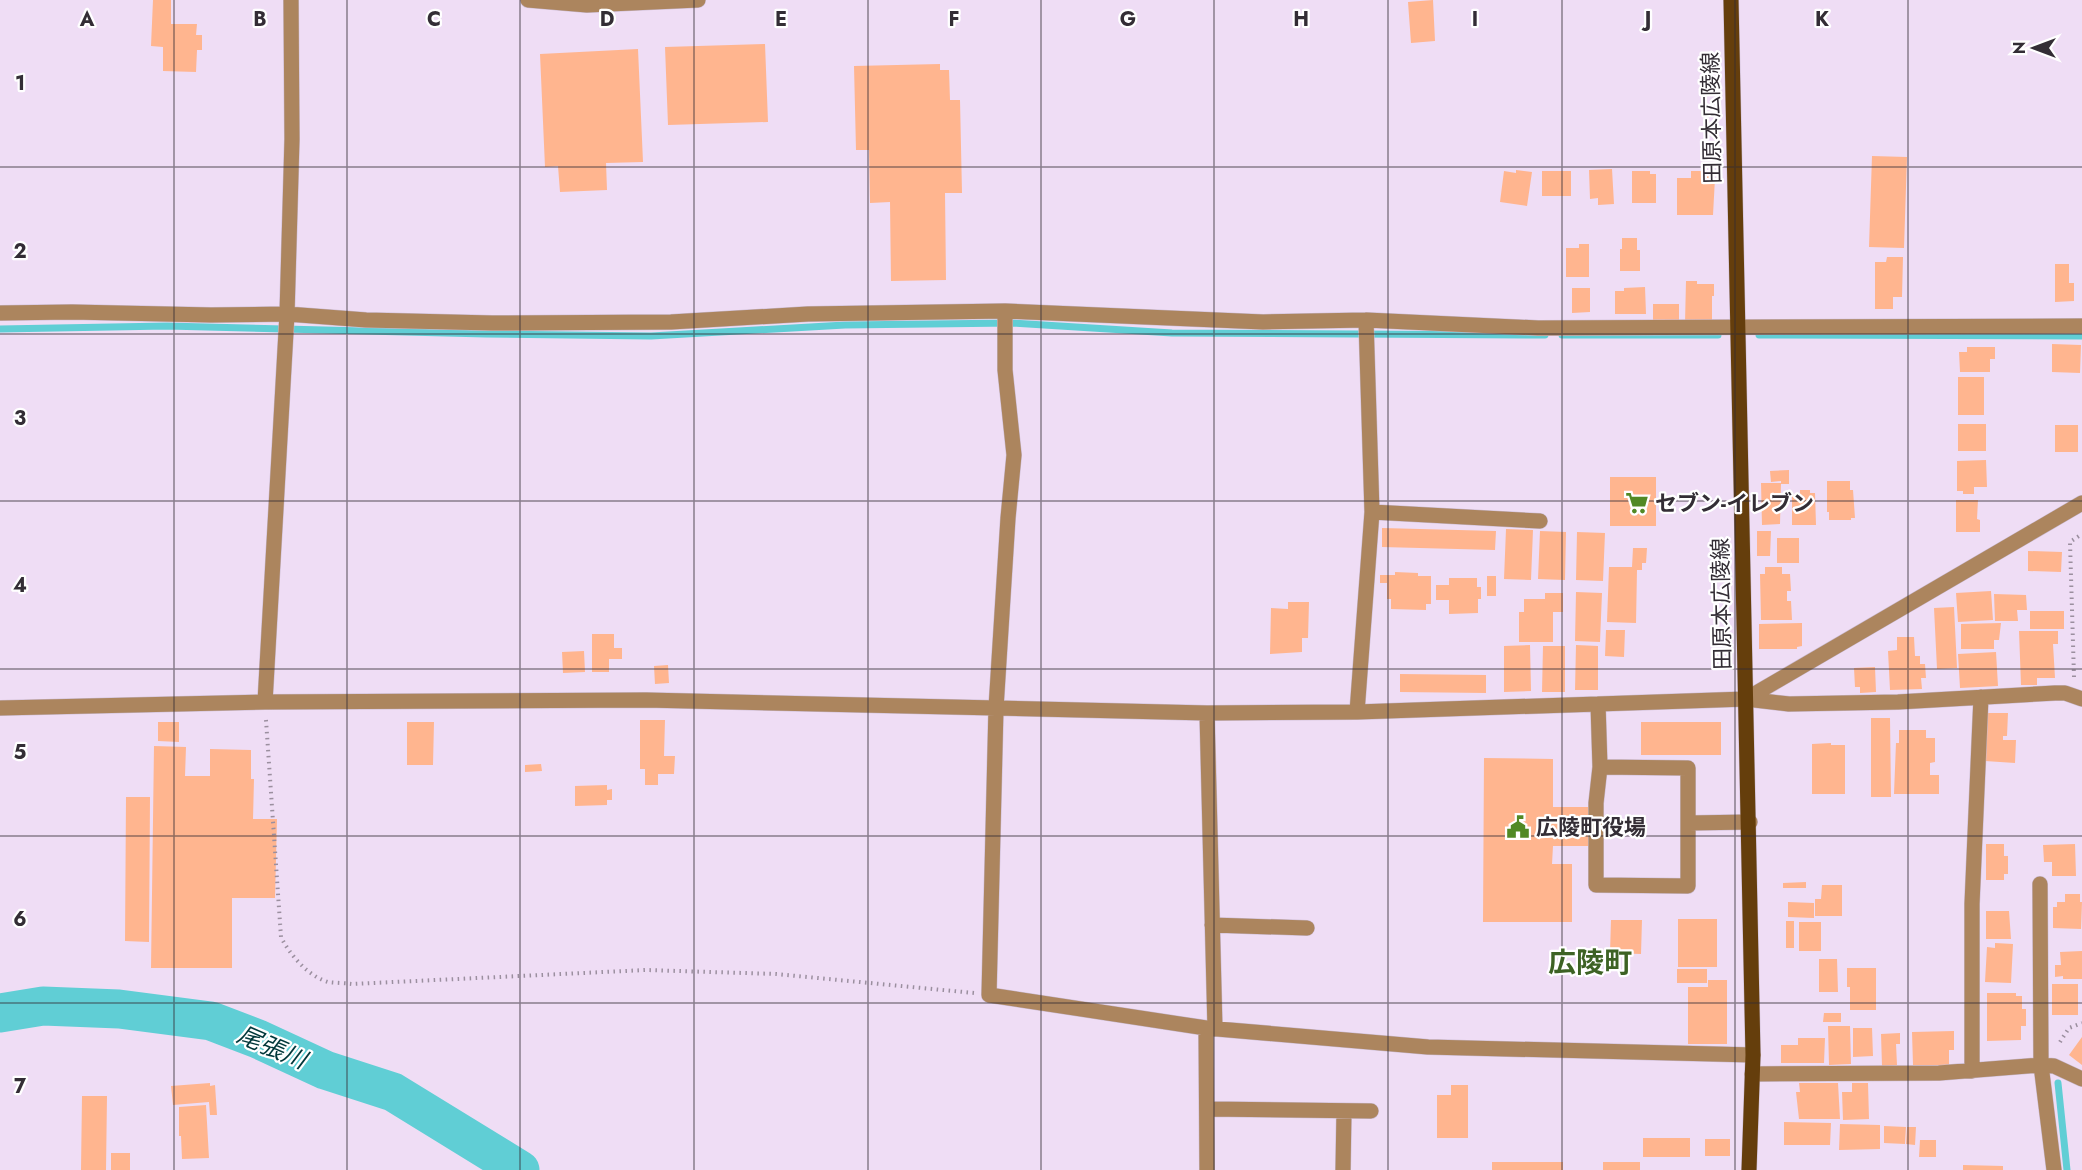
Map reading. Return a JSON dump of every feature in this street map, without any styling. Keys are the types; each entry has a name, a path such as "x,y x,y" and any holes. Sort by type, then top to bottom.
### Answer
{"main road":[{"name":"田原本広陵線","path":"1731,0 1753,1055 1749,1170"}],"street":[{"path":"265,702 287,314 292,139 291,0"},
{"path":"528,0 587,4 698,0"},
{"path":"1005,310 1005,370 1014,455 996,708 989,995 1210,1029 1428,1047 1753,1055"},
{"path":"0,313 287,314 366,320 492,323 671,322 808,314 1005,310 1263,322 1366,320 1538,328 2082,326"},
{"path":"1357,712 1372,512 1366,320"},
{"path":"1746,699 2082,503"},
{"path":"1372,512 1540,521"},
{"path":"0,708 265,702 702,700 1207,712 1357,712 1746,699 1789,704 1898,702 2055,693 2078,698"},
{"path":"1972,1071 1972,904 1980,697"},
{"path":"1598,704 1600,767 1596,803 1596,885 1688,886 1688,768 1600,767"},
{"path":"1207,712 1212,925 1207,1170"},
{"path":"1689,823 1749,822"},
{"path":"2040,884 2047,1065 2054,1170"},
{"path":"1212,925 1307,928"},
{"path":"1752,1074 1939,1073 2047,1065 2082,1079"},
{"path":"1207,1109 1371,1111"},
{"path":"1343,1170 1344,1111"}],"path":[{"path":"2078,698 2070,542 2082,534"},
{"path":"265,702 281,937 287,950 302,966 327,981 352,984 646,970 776,974 989,995"},
{"path":"2047,1065 2069,1028 2082,1023"}],"building":[{"path":"153,0 171,0 171,24 197,24 196,35 202,35 202,50 197,50 196,72 163,71 163,47 151,46"},
{"path":"1433,0 1435,41 1411,43 1408,2"},
{"path":"765,44 768,122 668,125 665,47"},
{"path":"638,49 643,162 606,163 607,190 560,192 558,166 545,167 540,54"},
{"path":"940,64 940,70 949,70 950,100 960,100 962,193 945,193 946,280 891,281 890,202 870,203 869,150 856,150 854,66"},
{"path":"1872,156 1907,157 1904,248 1869,247"},
{"path":"1612,169 1614,204 1598,205 1598,198 1590,199 1589,170"},
{"path":"1516,170 1532,172 1527,206 1500,202 1504,171 1516,173"},
{"path":"1542,171 1571,171 1571,196 1542,196"},
{"path":"1632,171 1650,171 1650,174 1656,174 1656,203 1632,203"},
{"path":"1691,171 1709,171 1709,178 1715,178 1713,215 1677,215 1677,178 1691,178"},
{"path":"1622,238 1637,238 1637,250 1640,250 1640,271 1620,271"},
{"path":"1579,244 1589,244 1589,277 1566,277 1566,248 1579,248"},
{"path":"1887,257 1903,257 1902,297 1893,297 1893,309 1875,309 1875,262 1886,262"},
{"path":"2055,264 2069,264 2069,283 2074,283 2074,301 2055,302"},
{"path":"1686,281 1697,281 1697,284 1714,284 1712,322 1685,323"},
{"path":"1645,287 1646,314 1615,314 1615,291"},
{"path":"1572,288 1590,288 1590,312 1572,313"},
{"path":"1653,304 1679,304 1679,321 1653,321"},
{"path":"2052,344 2081,345 2080,373 2052,372"},
{"path":"1967,347 1995,347 1995,359 1990,359 1990,372 1960,372 1959,352 1967,352"},
{"path":"1958,377 1984,377 1984,415 1958,415"},
{"path":"1958,424 1986,424 1986,451 1958,451"},
{"path":"2055,425 2078,425 2078,452 2055,452"},
{"path":"1986,460 1987,487 1974,487 1974,494 1963,494 1963,491 1957,491 1957,461"},
{"path":"1789,470 1789,484 1781,484 1781,481 1771,482 1770,471"},
{"path":"1610,477 1656,477 1656,526 1610,526"},
{"path":"1827,481 1850,481 1855,518 1829,520"},
{"path":"1761,483 1781,483 1780,524 1762,525"},
{"path":"1800,490 1810,490 1810,493 1815,493 1816,525 1792,525 1792,495 1800,495"},
{"path":"1956,500 1978,500 1977,519 1980,520 1980,532 1956,532"},
{"path":"1382,528 1496,531 1495,550 1382,547"},
{"path":"1506,529 1533,530 1531,580 1504,579"},
{"path":"1540,531 1566,532 1565,580 1538,579"},
{"path":"1757,531 1771,531 1770,556 1757,556"},
{"path":"1577,532 1605,533 1603,581 1576,580"},
{"path":"1777,538 1799,538 1799,563 1777,563"},
{"path":"1633,548 1647,548 1646,563 1642,563 1642,570 1637,570 1636,623 1607,622 1609,567 1632,567"},
{"path":"2028,551 2062,552 2061,572 2028,571"},
{"path":"1765,567 1782,567 1782,574 1790,574 1791,591 1787,591 1787,601 1791,601 1792,620 1761,620 1760,574 1765,574"},
{"path":"1395,572 1431,576 1431,604 1426,604 1426,610 1391,609 1391,599 1387,599 1387,583 1380,583 1380,575 1395,575"},
{"path":"1487,576 1496,576 1496,596 1487,596"},
{"path":"1449,578 1477,578 1477,587 1481,587 1478,613 1449,614 1449,600 1436,600 1436,585 1449,585"},
{"path":"1991,591 1993,620 1958,622 1956,593"},
{"path":"1576,592 1602,593 1600,642 1575,641"},
{"path":"1545,593 1563,593 1563,612 1553,612 1553,642 1519,642 1519,612 1524,612 1524,599 1545,599"},
{"path":"1994,594 2026,595 2027,610 2017,610 2018,621 1995,621"},
{"path":"1288,602 1309,602 1308,638 1302,638 1302,652 1270,654 1271,608 1288,609"},
{"path":"1954,607 1957,668 1937,669 1934,608"},
{"path":"2030,611 2064,611 2064,629 2030,629"},
{"path":"1802,623 1802,646 1797,649 1759,649 1759,624"},
{"path":"2001,623 1999,640 1994,640 1994,649 1961,649 1961,624"},
{"path":"1606,630 1625,630 1624,657 1605,656"},
{"path":"2019,631 2058,631 2058,644 2053,644 2055,678 2037,678 2037,685 2021,685"},
{"path":"592,634 614,634 614,648 622,648 622,659 609,659 609,672 592,672"},
{"path":"1897,637 1914,637 1915,656 1920,656 1920,664 1925,664 1926,678 1921,678 1922,689 1890,690 1888,651 1897,650"},
{"path":"1530,645 1531,691 1504,692 1504,646"},
{"path":"1576,645 1598,646 1598,690 1575,690"},
{"path":"1543,646 1565,646 1565,692 1542,692"},
{"path":"584,651 585,672 563,673 562,652"},
{"path":"1996,652 1998,686 1960,688 1958,654"},
{"path":"668,665 669,683 655,684 654,666"},
{"path":"1875,667 1876,692 1860,693 1860,687 1855,687 1854,668"},
{"path":"1400,674 1486,675 1486,693 1400,692"},
{"path":"1987,713 2008,713 2007,736 2003,736 2003,740 2016,740 2015,763 1985,761"},
{"path":"1871,718 1890,718 1891,797 1871,797"},
{"path":"640,720 665,720 664,756 675,756 674,774 658,774 658,785 645,785 645,769 640,769"},
{"path":"158,722 179,722 179,742 158,741"},
{"path":"407,722 434,722 433,765 407,765"},
{"path":"1641,722 1721,722 1721,755 1641,755"},
{"path":"1899,730 1926,730 1926,738 1935,738 1935,762 1930,763 1930,775 1939,775 1939,794 1894,794 1896,743 1899,743"},
{"path":"1831,743 1831,745 1845,745 1845,794 1812,794 1812,744"},
{"path":"154,746 186,747 185,776 210,776 210,749 251,750 251,779 254,779 253,819 277,819 275,898 232,898 232,968 151,968"},
{"name":"広陵町役場","path":"1484,758 1553,759 1553,807 1603,807 1603,846 1553,846 1552,864 1572,864 1572,922 1483,922"},
{"path":"541,764 542,771 525,772 525,765"},
{"path":"607,785 607,790 612,789 612,800 607,800 607,805 575,806 575,786"},
{"path":"126,797 150,797 149,942 125,941"},
{"path":"1986,844 2004,844 2004,856 2008,856 2008,874 2004,874 2004,880 1986,880"},
{"path":"2075,844 2076,876 2052,876 2052,862 2044,862 2043,845"},
{"path":"1806,882 1806,888 1783,888 1783,883"},
{"path":"1822,885 1842,885 1842,916 1815,916 1815,899 1821,899"},
{"path":"2065,894 2080,894 2081,929 2053,928 2053,907 2057,907 2057,902 2065,902"},
{"path":"1788,902 1814,903 1814,918 1788,917"},
{"path":"1986,911 2009,911 2011,939 1986,939"},
{"path":"1678,919 1717,919 1717,967 1678,967"},
{"path":"1611,920 1642,920 1641,954 1610,953"},
{"path":"1786,921 1794,921 1794,948 1786,948"},
{"path":"1799,922 1821,922 1821,951 1799,951"},
{"path":"1995,943 2013,944 2011,983 1985,982 1987,947 1995,948"},
{"path":"2082,951 2082,979 2055,977 2055,965 2061,965 2060,952"},
{"path":"1819,959 1837,959 1838,992 1819,992"},
{"path":"1847,968 1876,968 1876,1010 1850,1010"},
{"path":"1677,969 1707,969 1707,983 1677,983"},
{"path":"1708,980 1727,980 1727,1044 1688,1044 1688,987 1708,987"},
{"path":"2052,984 2078,984 2078,1015 2052,1015"},
{"path":"1987,993 2016,993 2016,996 2022,996 2022,1009 2026,1009 2026,1026 2021,1026 2021,1040 1987,1041"},
{"path":"1824,1013 1841,1013 1841,1022 1823,1022"},
{"path":"1828,1026 1850,1026 1851,1064 1829,1065"},
{"path":"1853,1028 1872,1028 1873,1056 1853,1057"},
{"path":"1954,1031 1954,1050 1949,1050 1949,1065 1913,1065 1912,1032"},
{"path":"1900,1033 1900,1044 1896,1044 1897,1065 1882,1066 1881,1034"},
{"path":"2082,1037 2082,1065 2069,1055"},
{"path":"1798,1038 1825,1038 1824,1063 1781,1063 1781,1045 1798,1045"},
{"path":"210,1083 210,1086 215,1085 217,1115 210,1115 209,1102 173,1105 171,1086"},
{"path":"1799,1083 1838,1083 1840,1119 1799,1119 1796,1092 1800,1092"},
{"path":"1852,1083 1868,1083 1869,1119 1843,1120 1842,1092 1852,1092"},
{"path":"1451,1085 1468,1085 1468,1138 1437,1138 1437,1095 1451,1095"},
{"path":"82,1096 107,1096 106,1170 81,1170"},
{"path":"206,1105 209,1158 182,1159 179,1107"},
{"path":"1784,1122 1831,1123 1830,1145 1784,1145"},
{"path":"1840,1124 1880,1125 1880,1149 1839,1150"},
{"path":"1884,1126 1906,1127 1905,1144 1884,1143"},
{"path":"1907,1127 1916,1127 1915,1145 1906,1144"},
{"path":"1643,1138 1690,1138 1690,1157 1643,1157"},
{"path":"1705,1139 1730,1139 1730,1156 1705,1156"},
{"path":"1920,1140 1936,1140 1936,1157 1919,1157"},
{"path":"111,1153 130,1153 130,1170 111,1170"},
{"path":"1492,1162 1563,1162 1563,1170 1492,1170"},
{"path":"1603,1162 1640,1162 1640,1170 1603,1170"},
{"path":"1963,1165 2003,1166 2003,1170 1963,1170"}],"waterway":[{"path":"0,329 167,326 651,336 845,325 1013,323 1172,333 1545,335"},
{"path":"1562,335 1718,335"},
{"path":"1759,335 2082,336"},
{"name":"尾張川","path":"0,1013 43,1006 119,1009 211,1021 258,1039 325,1070 393,1092 520,1170"},
{"path":"2058,1083 2067,1170"}],"place":[{"name":"セブン-イレブン","path":"1637,503"},
{"name":"広陵町役場","path":"1518,827"}],"district":[{"name":"広陵町","path":"1590,962"}]}
